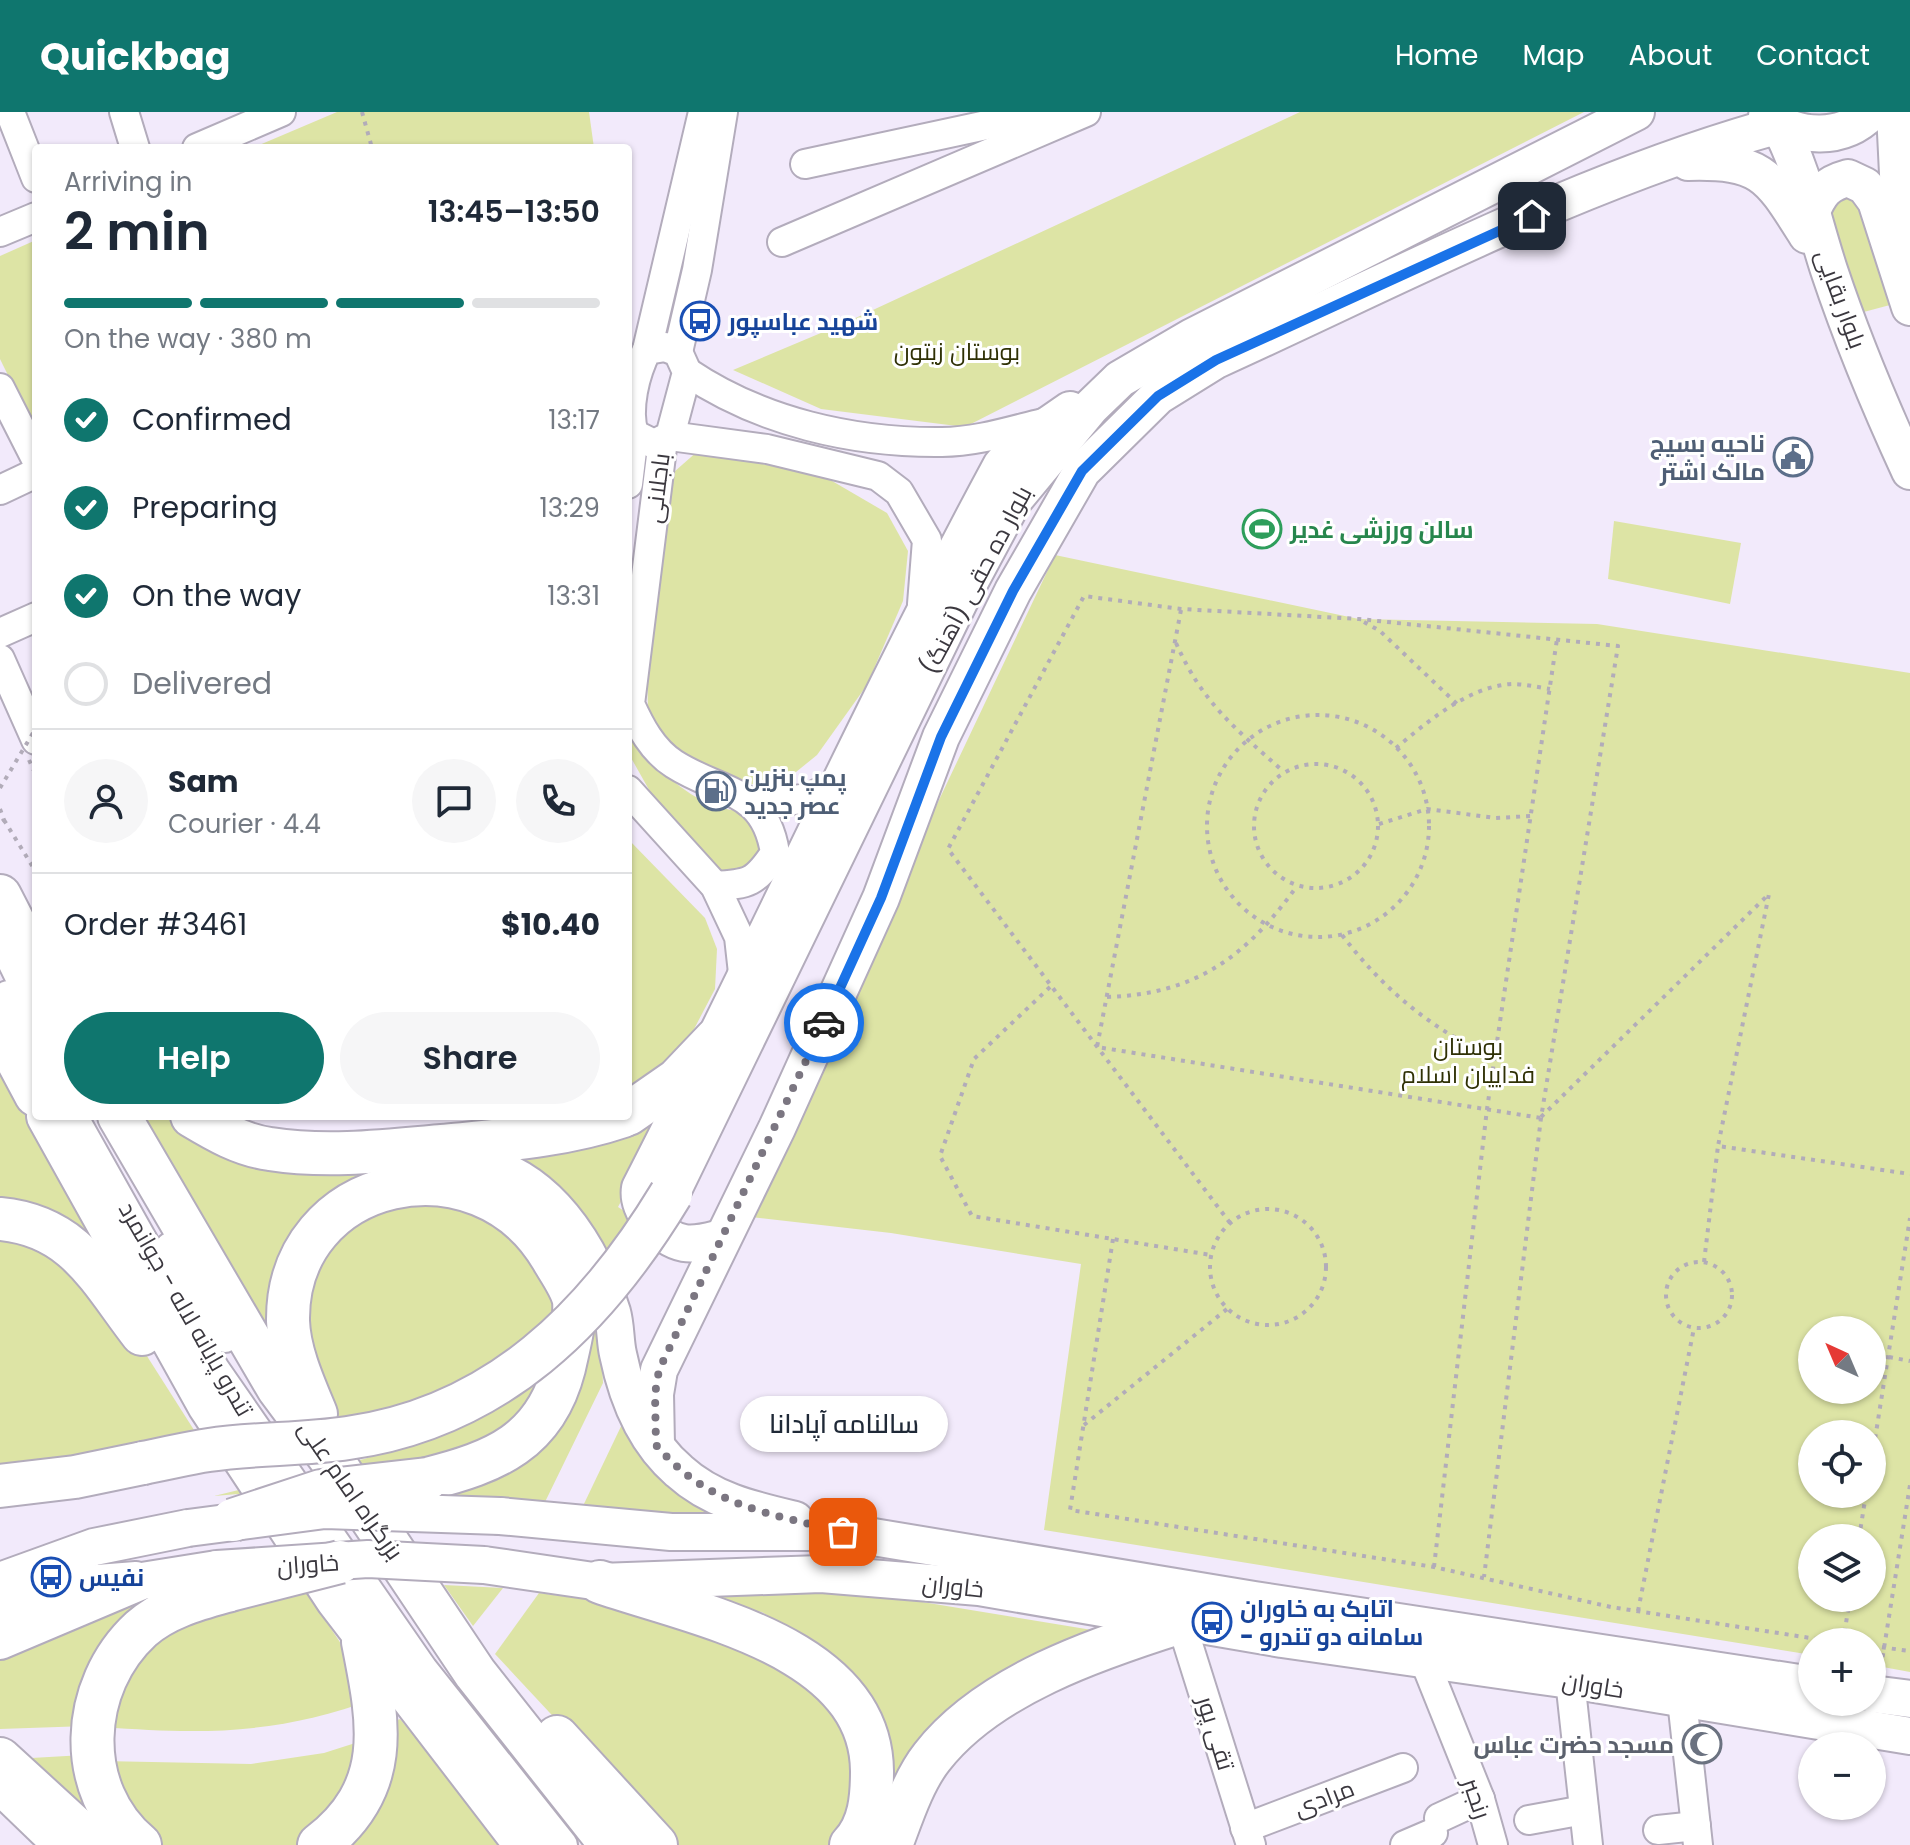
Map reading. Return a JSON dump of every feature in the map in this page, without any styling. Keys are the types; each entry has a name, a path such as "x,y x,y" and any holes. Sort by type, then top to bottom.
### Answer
{"highway":[{"path":"0,876 32,915"},
{"path":"0,896 32,958"},
{"path":"0,1028 32,1088"},
{"path":"632,1110 677,1080 716,1039"},
{"path":"50,1120 209,1405 361,1633 526,1845"},
{"name":"بزرگراه امام علی","path":"121,1120 278,1388 339,1470 475,1673 611,1845"},
{"path":"199,1120 227,1136 268,1149 309,1153 413,1148 580,1130 610,1120"},
{"path":"233,1520 321,1491 427,1479 491,1460 511,1449 543,1416 560,1384 574,1300 547,1248 521,1219 477,1191 436,1182 368,1195 350,1205 313,1241 298,1267 288,1321 291,1345 339,1470"},
{"path":"0,1486 75,1477 211,1449 351,1438 418,1423 475,1397 552,1345 589,1309 623,1269 671,1194"},
{"path":"0,1219 48,1230 86,1259 141,1333 209,1405"},
{"path":"140,1845 105,1804 91,1763 93,1727 103,1685 123,1648 142,1628 223,1580 340,1562"},
{"path":"600,1582 762,1636 823,1674 852,1708 867,1735 872,1763 869,1813 851,1845"},
{"path":"426,1598 491,1659 656,1845"},
{"path":"891,1845 932,1757 983,1710 1054,1668 1181,1622"},
{"path":"319,1845 361,1800 376,1756 374,1699 361,1633"},
{"path":"0,1759 94,1845"}],"main road":[{"name":"بلوار ده حقی (آهنگ)","path":"671,1194 960,600 1013,501 1045,459 1110,388 1192,337 1636,112"},
{"path":"1771,118 1801,133 1824,134 1847,129 1871,112"},
{"path":"1895,112 1899,194 1910,246"},
{"name":"بلوار ده حقی (آهنگ)","path":"656,1445 655,1394 659,1370 777,1128 881,898 941,737 1013,591 1082,471 1158,396 1216,360 1609,181 1771,118"},
{"name":"بلوار بقایی","path":"1771,118 1799,167 1830,274 1910,471"},
{"path":"1609,181 1680,163 1741,163 1764,175 1830,274"},
{"path":"1811,213 1820,194 1830,183 1848,178 1865,186 1876,201 1910,307"},
{"path":"721,1238 695,1244 681,1243 665,1235 648,1217 638,1198 716,1039 743,973 1001,466 1018,446 1056,419 1110,388"},
{"path":"413,1148 501,1169 527,1184 562,1215 582,1245 612,1313 617,1354 632,1408 656,1445 678,1470 720,1498 843,1532"},
{"name":"خاوران","path":"0,1581 94,1547 233,1520 325,1510 500,1516 671,1532 843,1532 1285,1605 1798,1683"},
{"name":"خاوران","path":"340,1562 410,1559 484,1565 600,1582 821,1574 979,1587 1425,1662 1570,1680 1910,1736"},
{"path":"0,1641 142,1581 223,1580"},
{"path":"1886,1685 1910,1699"}],"street":[{"path":"10,112 32,168"},
{"path":"124,112 134,144"},
{"path":"206,144 281,112"},
{"name":"باجلانی","path":"632,403 703,112"},
{"name":"باجلانی","path":"632,689 666,438 682,362 723,112"},
{"path":"805,164 1047,112"},
{"path":"782,242 1086,112"},
{"path":"0,232 32,219"},
{"path":"647,350 665,347 731,401 804,425 873,438 942,442 982,438 1056,419"},
{"path":"0,388 32,451"},
{"name":"باجلانی","path":"632,428 632,451"},
{"path":"634,434 654,444 666,438 767,449 878,476 911,508 927,540 927,573 919,624"},
{"path":"0,490 32,475"},
{"path":"0,633 32,619"},
{"path":"0,659 32,728"},
{"name":"باجلانی","path":"632,708 644,734 672,763 756,805"},
{"path":"715,886 747,884 762,873 775,853 772,831 756,805 809,798 840,782"},
{"path":"632,794 715,886 739,937 743,973"},
{"path":"0,937 32,1003"},
{"path":"0,980 32,1041"},
{"name":"تندرو پایانه لاله - جوانمرد","path":"75,1120 215,1369 423,1669 563,1845"},
{"path":"97,1120 178,1261 390,1597 582,1845"},
{"path":"72,1581 94,1547"},
{"path":"0,1614 72,1581 223,1580"},
{"name":"تقی پور","path":"1181,1622 1248,1836"},
{"name":"رنجبر","path":"1425,1662 1480,1799 1493,1845"},
{"path":"1570,1680 1588,1845"},
{"path":"1658,1830 1697,1835 1682,1700"},
{"name":"مرادی","path":"1248,1836 1403,1768"},
{"path":"0,1791 56,1845"},
{"path":"1405,1845 1480,1799"},
{"path":"1529,1820 1584,1810"}],"path":[{"path":"362,112 371,144"},
{"path":"1230,1223 948,849 1084,596 1181,609 1359,619 1618,646 1541,1118 1484,1577"},
{"path":"1097,1047 1181,609"},
{"path":"1359,619 1380,631 1457,704"},
{"path":"1434,1567 1487,1109 1557,639"},
{"path":"1175,641 1192,680 1222,717 1284,772"},
{"path":"1396,748 1427,722 1475,694 1510,684 1550,689"},
{"path":"1314,715 1350,719 1382,734 1408,759 1424,791 1430,827 1424,862 1405,895 1378,921 1342,935 1304,938 1268,927 1238,904 1216,873 1206,837 1210,799 1224,766 1248,739 1279,722 1314,715"},
{"path":"0,788 32,740"},
{"path":"1304,764 1326,764 1347,771 1363,784 1375,803 1379,824 1377,844 1368,862 1354,876 1336,886 1317,889 1297,886 1279,877 1265,863 1256,846 1253,826 1257,805 1268,786 1284,772 1304,764"},
{"path":"0,809 2,822 32,866"},
{"path":"1379,824 1427,809 1496,818 1531,816"},
{"path":"1107,997 1136,996 1184,985 1229,961 1268,927 1297,886"},
{"path":"1541,1118 1769,894 1718,1146 1704,1262"},
{"path":"1342,935 1369,970 1401,1001 1436,1027 1495,1058"},
{"path":"1051,986 974,1059 940,1156 972,1216 1211,1255"},
{"path":"1097,1047 1541,1118"},
{"path":"1718,1146 1910,1174"},
{"path":"1265,1209 1292,1215 1315,1232 1323,1249 1326,1268 1322,1287 1313,1303 1298,1316 1281,1323 1261,1325 1227,1309 1216,1293 1210,1275 1211,1255 1217,1237 1230,1223 1246,1213 1265,1209"},
{"path":"1878,1420 1910,1218"},
{"path":"1113,1239 1070,1510 1434,1567 1638,1611 1798,1636"},
{"path":"1704,1262 1722,1271 1732,1288 1732,1299 1724,1317 1716,1324 1694,1328 1675,1317 1666,1296 1673,1275 1682,1267 1704,1262"},
{"path":"1084,1425 1227,1309"},
{"path":"1638,1611 1694,1328"},
{"path":"1888,1357 1910,1361"},
{"path":"1886,1641 1910,1485"},
{"path":"1886,1647 1910,1651"}],"green space":[{"path":"337,112 589,112 593,144 261,144"},
{"name":"بوستان زیتون","path":"1300,112 1584,112 965,427 821,409 733,370 847,322"},
{"path":"1854,196 1864,205 1890,305 1860,313 1828,214 1836,201"},
{"path":"32,242 32,424 0,359 0,256"},
{"path":"699,450 827,478 887,513 908,551 903,601 867,685 817,755 780,785 740,784 682,758 648,715 647,662 674,472"},
{"path":"1614,521 1741,543 1730,604 1608,579"},
{"name":"بوستان فداییان اسلام","path":"1055,555 1359,619 1597,624 1910,673 1910,1672 1886,1668 1886,1628 1798,1628 1798,1653 1044,1530 1081,1264 891,1233 742,1216"},
{"path":"632,735 671,779 704,801 743,812 765,811 762,866 723,874 661,811 632,760"},
{"path":"632,843 705,918 717,949 715,989 682,1052 632,1088"},
{"path":"0,1066 150,1335 0,1210"},
{"path":"679,1092 618,1207 641,1222 605,1271 500,1159 604,1120 632,1120 632,1110"},
{"path":"141,1120 194,1120 395,1162 502,1195 325,1216 297,1385"},
{"path":"391,1195 498,1213 569,1314 473,1384 329,1429 299,1352 310,1264"},
{"path":"0,1227 42,1238 131,1331 201,1441 0,1477"},
{"path":"600,1325 603,1383 545,1502 338,1495 473,1475"},
{"path":"560,1362 497,1448 261,1492 214,1496 364,1459 425,1439"},
{"path":"625,1418 790,1525 582,1508"},
{"path":"302,1585 377,1698 308,1719 242,1729 176,1731 103,1727 135,1643"},
{"path":"444,1585 503,1588 473,1626"},
{"path":"831,1587 1092,1630 976,1705 883,1823 810,1643 762,1612 670,1598"},
{"path":"539,1593 591,1600 742,1638 844,1708 866,1783 833,1845 673,1845 495,1654"},
{"path":"169,1594 176,1599 87,1726 0,1729 0,1656 124,1605"},
{"path":"400,1719 505,1845 331,1845 386,1725"},
{"path":"371,1738 369,1758 308,1845 153,1845 102,1761 251,1764 324,1753"},
{"path":"84,1755 121,1840 14,1759"}],"way so far":[{"path":"824,1023 777,1128 659,1370 655,1394 656,1445 678,1470 720,1498 740,1507 843,1532"}],"place":[{"name":"شهید عباسپور","path":"700,321"},
{"name":"ناحیه بسیج مالک اشتر","path":"1793,457"},
{"name":"سالن ورزشی غدیر","path":"1262,529"},
{"name":"پمپ بنزین عصر جدید","path":"716,791"},
{"name":"سالنامه آپادانا","path":"843,1532"},
{"name":"نفیس","path":"51,1577"},
{"name":"اتابک به خاوران - سامانه دو تندرو","path":"1212,1622"},
{"name":"مسجد حضرت عباس","path":"1702,1744"}],"route":[{"path":"824,1023 881,898 941,737 1013,591 1082,471 1158,396 1216,360 1532,216"}]}
